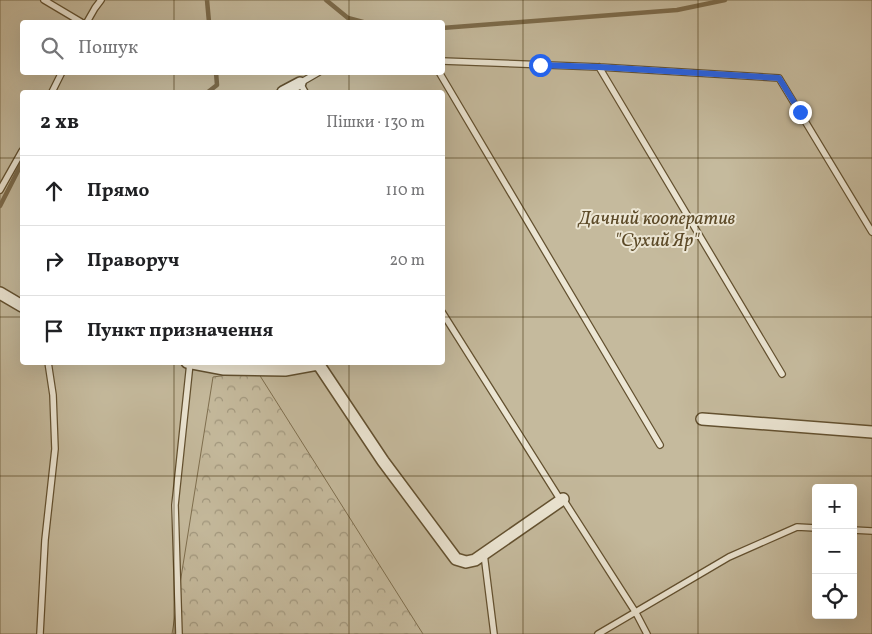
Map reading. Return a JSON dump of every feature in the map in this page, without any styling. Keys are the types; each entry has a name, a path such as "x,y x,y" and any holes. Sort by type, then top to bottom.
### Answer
{"street":[{"path":"0,293 20,305"},
{"path":"201,365 224,369 285,370 309,365"},
{"path":"319,365 383,461 456,559 466,562 475,560 563,499"},
{"path":"702,419 872,432"}],"lane":[{"path":"44,0 78,20"},
{"path":"88,20 101,0"},
{"path":"445,61 599,67 779,78 872,232"},
{"path":"599,67 782,374"},
{"path":"53,90 60,75"},
{"path":"302,88 316,75"},
{"path":"441,75 660,444"},
{"path":"0,190 20,155"},
{"path":"445,317 558,496 563,499 636,613 647,634"},
{"path":"40,634 45,540 55,449 53,395 48,365"},
{"path":"179,634 175,506 189,365"},
{"path":"598,634 607,632 729,557 798,527 812,528"},
{"path":"857,530 872,531"},
{"path":"484,554 494,634"}],"green space":[{"name":"Дачний кооператив \"Сухий Яр\"","path":"0,0 872,0 872,634 0,634"},
{"path":"257,371 423,634 172,634 213,377"}],"waterway":[{"path":"207,0 209,20"},
{"path":"326,0 348,18 356,20"},
{"path":"445,28 677,10 725,0"},
{"path":"211,90 217,85 216,75"},
{"path":"0,206 20,167"}],"route":[{"path":"540,65 779,78 800,112"}]}
